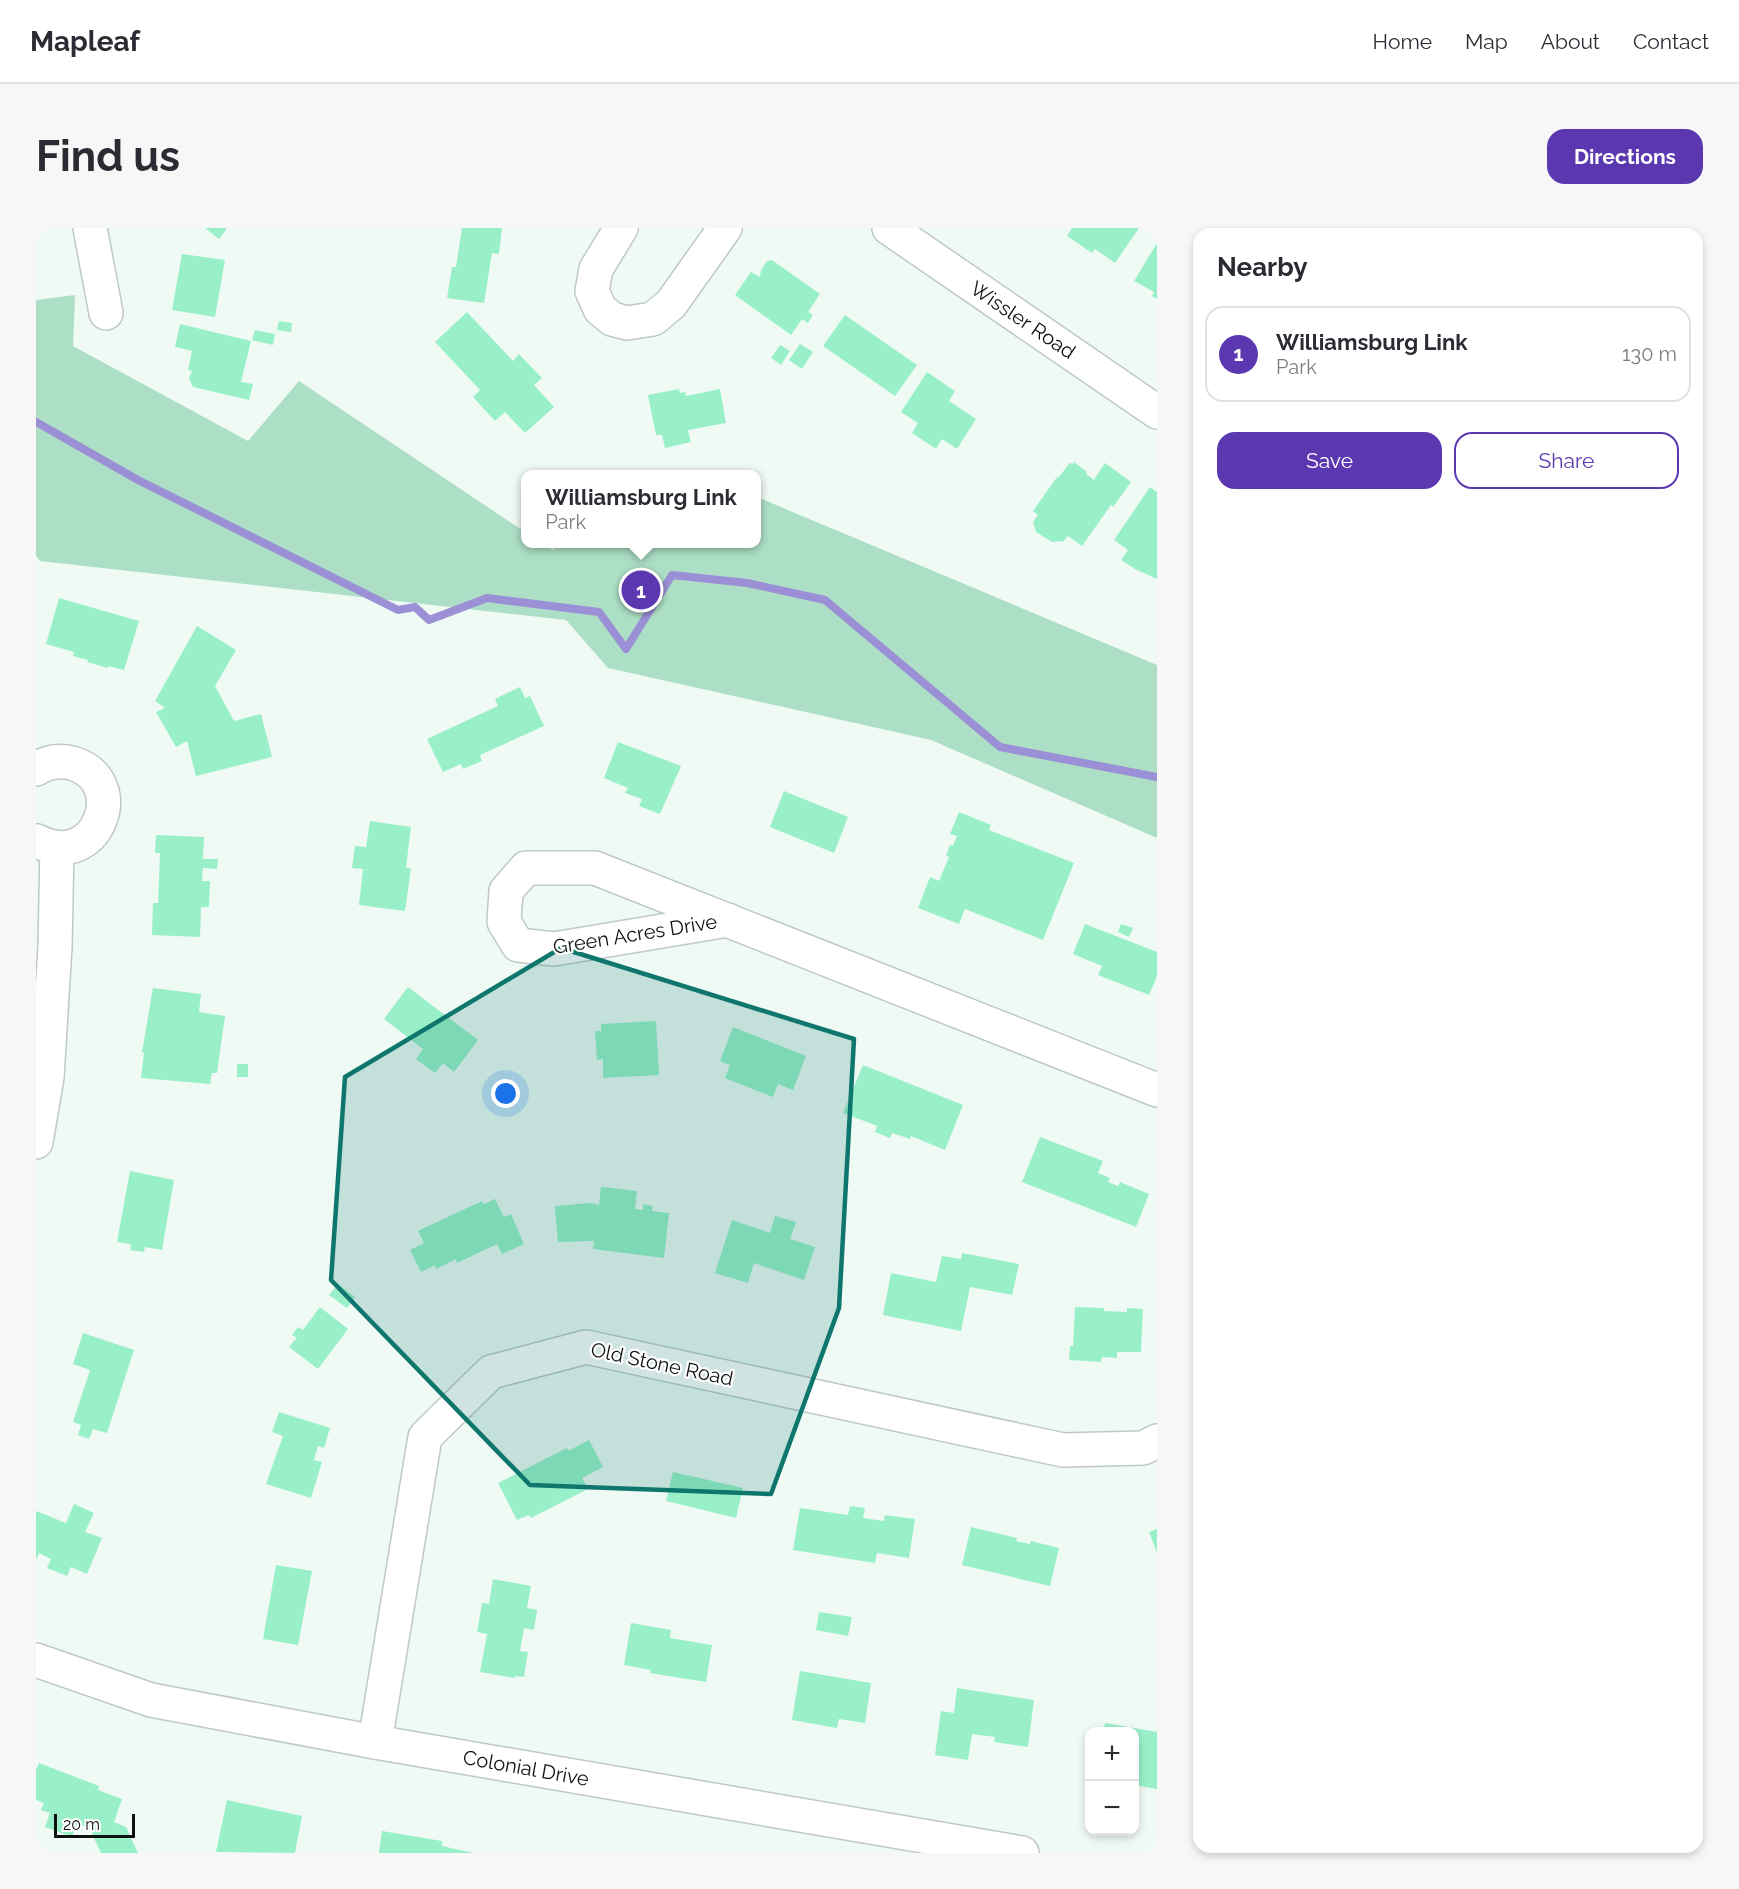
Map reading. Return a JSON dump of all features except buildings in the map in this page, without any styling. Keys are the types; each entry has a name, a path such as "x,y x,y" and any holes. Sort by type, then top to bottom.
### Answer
{"street":[{"path":"90,228 106,313"},
{"path":"621,228 596,269 592,291 600,309 612,318 627,324 652,319 671,304 724,228"},
{"name":"Wissler Road","path":"889,228 1157,412"},
{"path":"36,769 53,762 65,761 80,765 96,780 102,792 104,807 97,829 87,840 72,847 46,844 55,947 46,1077 36,1142"},
{"name":"Green Acres Drive","path":"728,920 554,949 518,945 504,922 506,891 526,868 595,868 728,920 1157,1090"},
{"name":"Old Stone Road","path":"375,1742 425,1437 491,1372 586,1347 1063,1450 1143,1448 1157,1441"},
{"name":"Colonial Drive","path":"36,1660 151,1700 375,1742 1022,1853"}],"highlighted area":[{"path":"561,948 854,1039 839,1308 771,1494 530,1485 331,1280 345,1077"}],"green space":[{"path":"75,295 73,346 248,441 299,381 521,529 521,548 553,550 555,548 761,548 761,499 1157,665 1157,838 931,740 608,668 566,620 40,561 36,556 36,300"}],"waterway":[{"path":"36,422 138,480 398,610 415,607 429,620 487,598 599,612 626,649 672,575 747,583 825,600 1000,747 1157,777"}],"place":[{"name":"Williamsburg Link","path":"641,590"}]}
